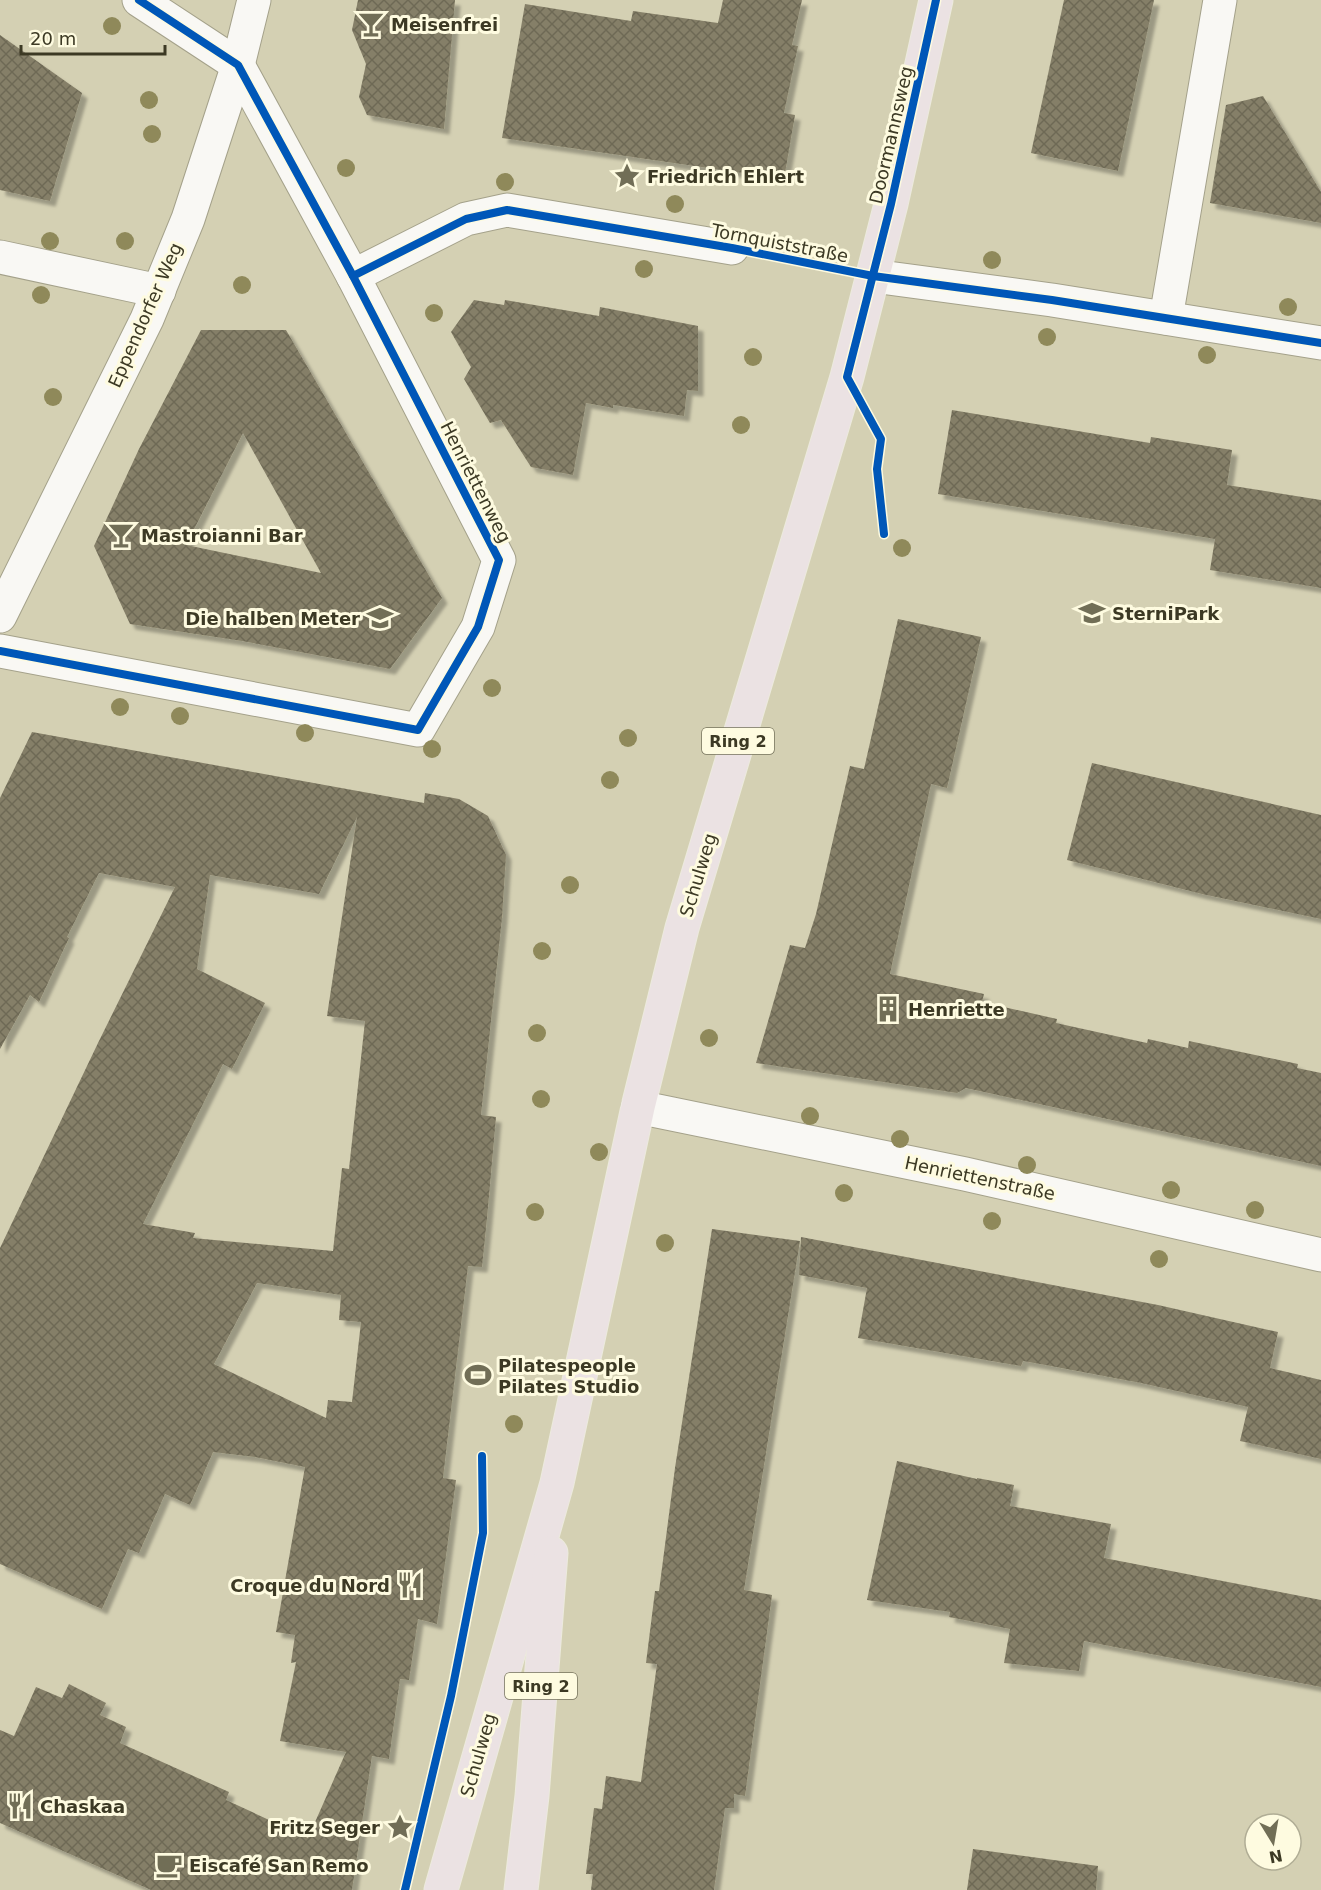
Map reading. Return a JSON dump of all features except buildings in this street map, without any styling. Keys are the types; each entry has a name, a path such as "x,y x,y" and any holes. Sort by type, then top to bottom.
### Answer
{"main road":[{"name":"Doormannsweg","path":"873,276 894,194 936,0"},
{"name":"Schulweg","path":"441,1890 557,1483 638,1107 682,928 848,377 873,276"},
{"name":"Schulweg","path":"521,1890 533,1785 557,1483"}],"street":[{"path":"139,0 238,65"},
{"name":"Eppendorfer Weg","path":"0,616 159,291 188,219 238,65 254,0"},
{"path":"1166,318 1220,0"},
{"name":"Henriettenweg","path":"0,651 418,730 478,627 499,560 353,276 238,65"},
{"name":"Tornquiststraße","path":"353,276 466,219 507,210 732,248"},
{"path":"0,257 159,291"},
{"path":"873,276 1321,343"},
{"name":"Henriettenstraße","path":"638,1107 965,1174 1321,1254"}],"cycle path":[{"path":"0,651 418,730 478,627 499,560 353,276 238,65 139,0"},
{"path":"884,534 877,469 881,439 847,377 891,204 936,0"},
{"path":"353,276 466,219 507,210 732,248 873,276 1052,300 1321,343"},
{"path":"405,1890 451,1696 483,1533 482,1456"}],"place":[{"name":"Meisenfrei","path":"371,24"},
{"name":"Friedrich Ehlert","path":"627,176"},
{"name":"Mastroianni Bar","path":"121,535"},
{"name":"SterniPark","path":"1092,613"},
{"name":"Die halben Meter","path":"380,618"},
{"name":"Henriette","path":"888,1009"},
{"name":"Pilatespeople Pilates Studio","path":"478,1375"},
{"name":"Croque du Nord","path":"410,1585"},
{"name":"Chaskaa","path":"20,1806"},
{"name":"Fritz Seger","path":"400,1827"},
{"name":"Eiscafé San Remo","path":"169,1865"}]}
